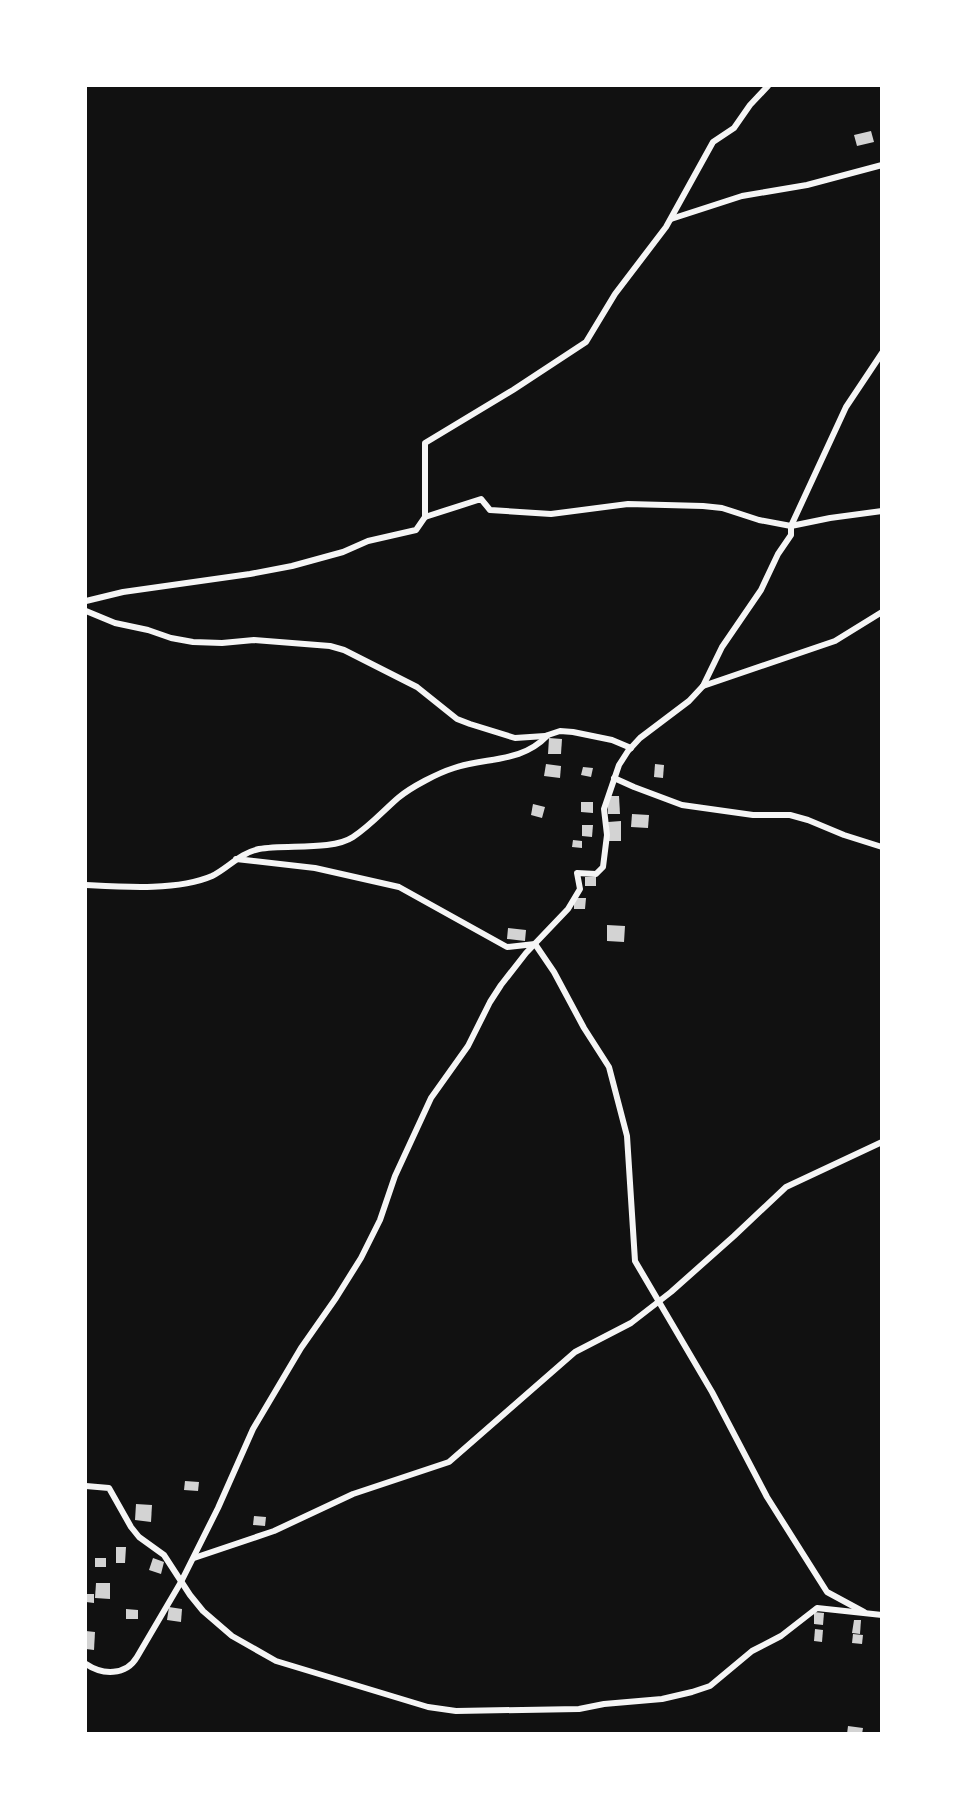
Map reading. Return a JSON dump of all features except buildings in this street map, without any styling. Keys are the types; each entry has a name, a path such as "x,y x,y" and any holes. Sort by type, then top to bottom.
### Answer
{"street":[{"path":"86,601 123,592 292,566 343,552 368,541 416,530 425,517 425,443 513,390 586,342 615,294 671,219 713,142 734,128 750,105 768,86"},
{"path":"671,219 742,196 807,184 882,165"},
{"path":"86,1664 94,1670 104,1671 122,1671 133,1665 194,1558 253,1429 301,1348 361,1258 380,1220 395,1176 431,1098 468,1046 501,985 568,909 580,889 577,873 596,874 603,867 607,835 604,809 619,765 631,748 653,727 689,701 703,686 722,647 761,590 778,554 791,535 791,526 846,407 882,353"},
{"path":"425,517 482,499 490,510 537,514 628,504 702,506 722,508 759,520 791,526 882,511"},
{"path":"86,611 115,622 193,642 222,643 254,640 330,646 344,650 417,687 447,711 470,724 515,738 526,739 560,731 573,732 612,740 631,748"},
{"path":"703,686 836,641 882,612"},
{"path":"86,885 161,888 212,876 251,851 273,847 340,843 352,838 398,798 414,788 454,768 518,754 540,743 547,735"},
{"path":"614,777 682,805 753,815 790,815 807,819 844,835 882,847"},
{"path":"236,859 315,868 399,887 507,947 535,944"},
{"path":"535,944 554,972 584,1028 609,1067 627,1136 635,1261 712,1392 767,1497 827,1592 864,1612"},
{"path":"194,1558 274,1531 352,1494 449,1462 575,1353 631,1323 658,1302 786,1187 882,1142"},
{"path":"86,1486 109,1488 139,1537 164,1555 189,1595 232,1636 276,1661 428,1707 456,1711 579,1709 604,1704 662,1699 710,1686 752,1651 781,1636 817,1608 882,1615"}]}
